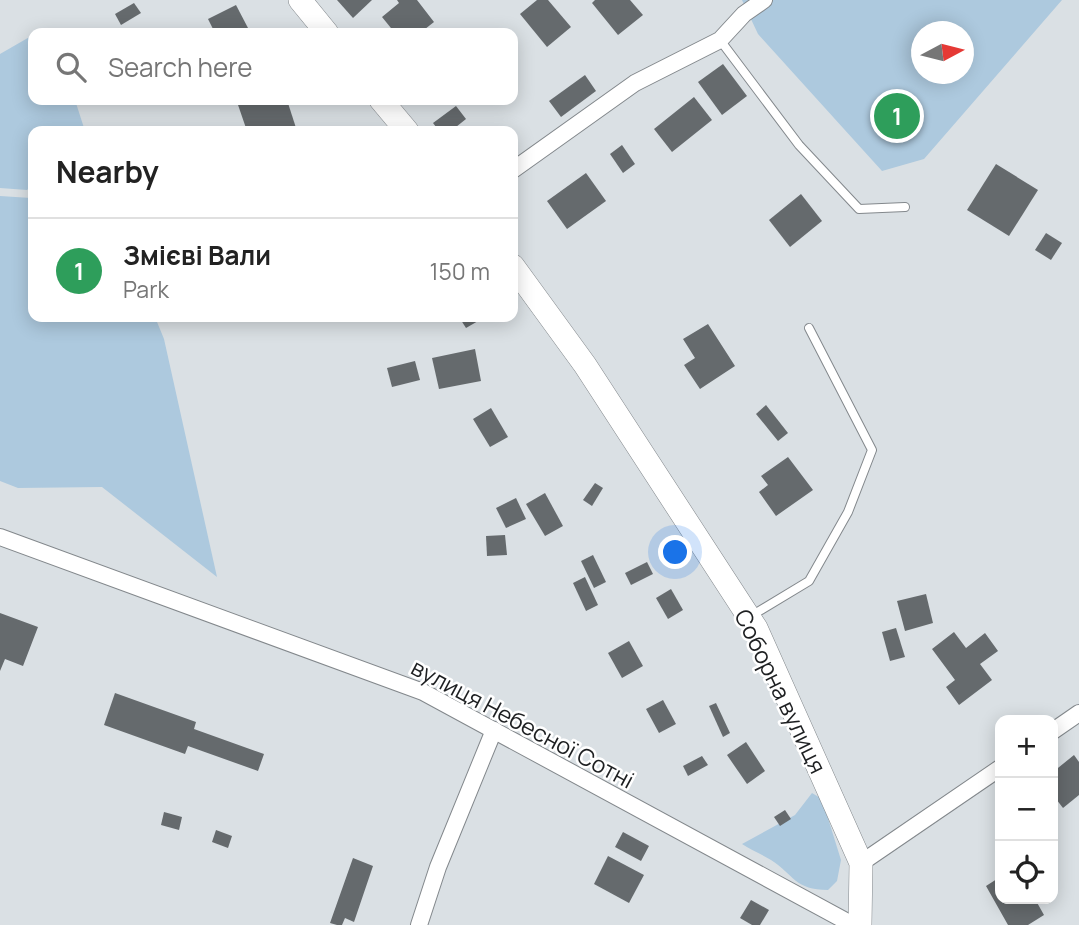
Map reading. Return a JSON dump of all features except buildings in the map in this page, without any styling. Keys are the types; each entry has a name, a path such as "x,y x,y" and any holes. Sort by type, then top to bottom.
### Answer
{"main road":[{"path":"300,0 323,28"},
{"path":"385,105 403,126"},
{"name":"Соборна вулиця","path":"518,273 585,365 756,628 861,863 860,925"}],"street":[{"path":"518,166 635,83 719,40 744,14 764,0"},
{"name":"вулиця Небесної Сотні","path":"0,537 423,692 853,925"},
{"path":"1058,728 1079,713"},
{"path":"419,925 438,867 494,730"},
{"path":"861,863 995,771"}],"lane":[{"path":"719,40 799,145 859,209 905,207"},
{"path":"749,618 809,581 848,512 872,450 809,328"}],"shaded area":[{"path":"742,0 1062,0 924,159 882,171 758,34"},
{"path":"28,38 28,105 77,105 83,126 28,126 27,190 0,188 0,54"},
{"path":"0,196 28,198 28,322 157,322 164,339 217,577 102,487 18,488 0,481"},
{"path":"812,793 822,799 841,860 837,881 828,890 808,887 796,881 771,860 742,844 795,815"}],"place":[{"name":"Змієві Вали","path":"897,116"}]}
